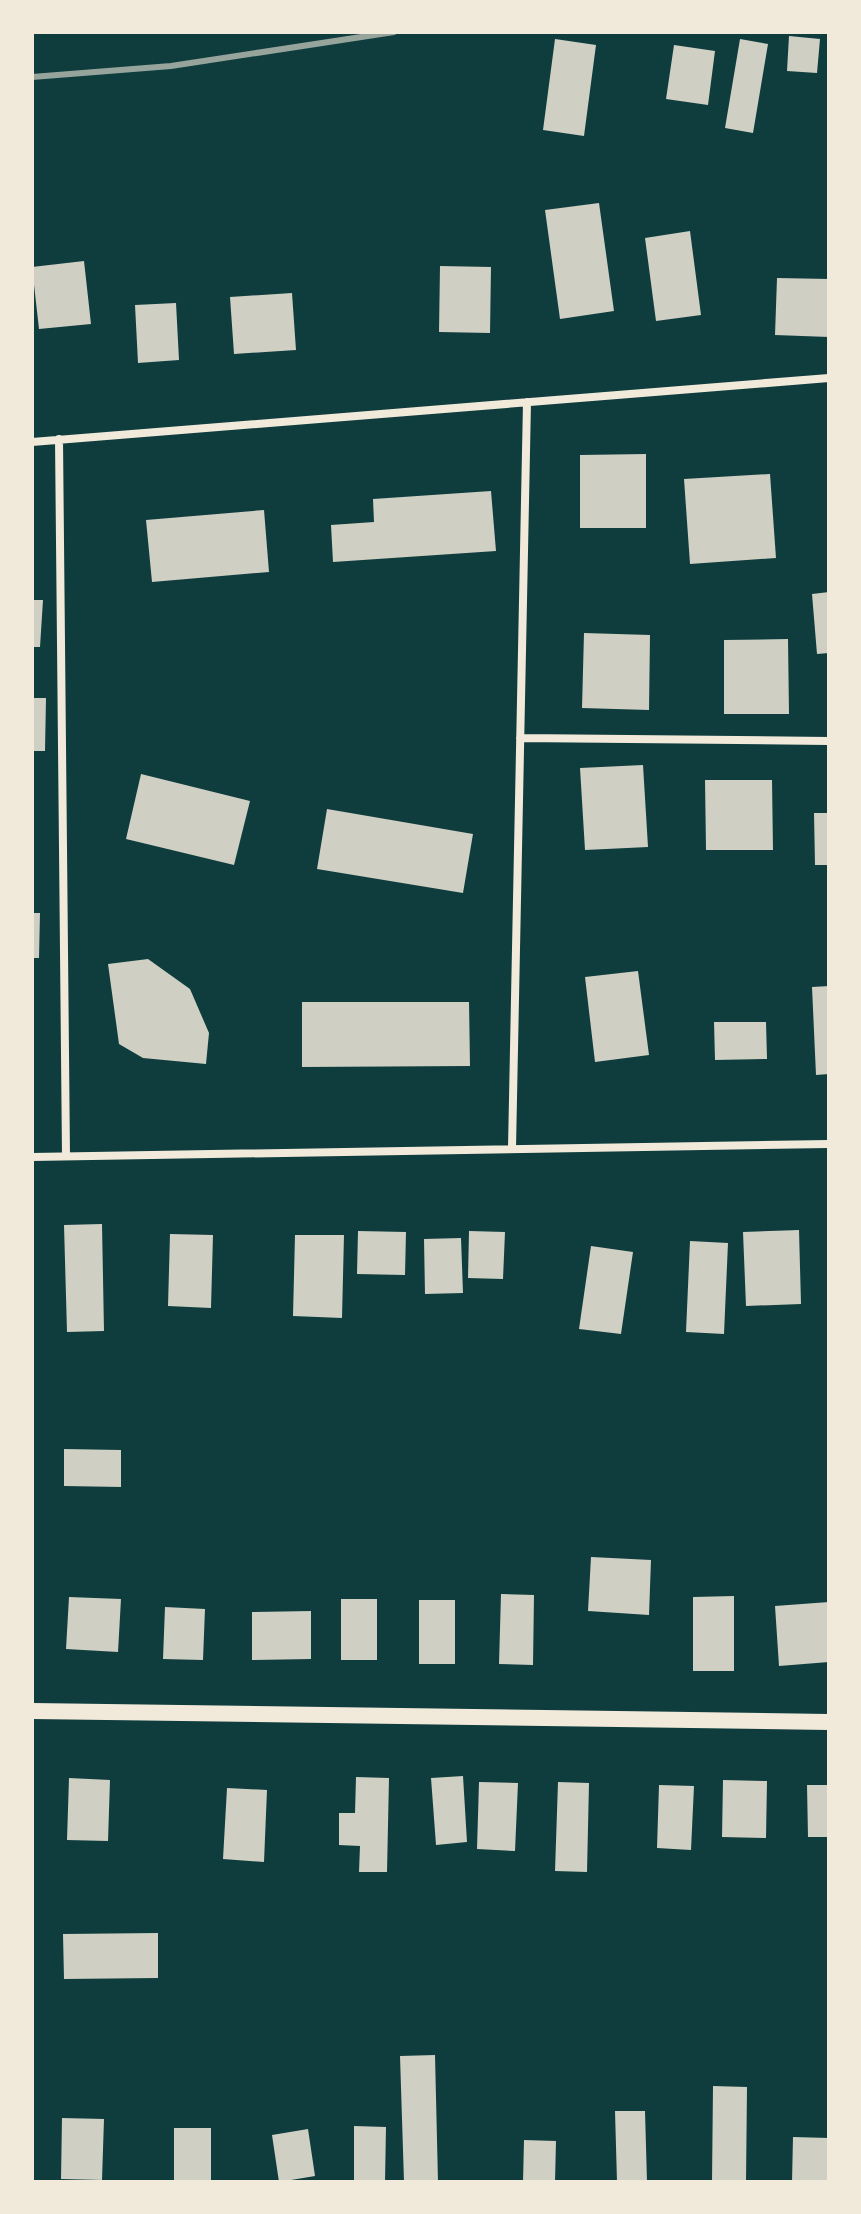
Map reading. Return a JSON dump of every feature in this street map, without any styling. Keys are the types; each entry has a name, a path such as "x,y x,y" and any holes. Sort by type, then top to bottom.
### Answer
{"main road":[{"path":"32,1711 829,1722"}],"street":[{"path":"32,442 829,378"},
{"path":"512,1148 527,402"},
{"path":"59,439 66,1156"},
{"path":"520,738 829,741"},
{"path":"32,1157 829,1144"}],"building":[{"path":"789,36 820,39 817,73 787,71"},
{"path":"555,39 596,45 584,136 543,130"},
{"path":"740,39 768,44 753,133 725,128"},
{"path":"674,45 715,51 708,105 666,99"},
{"path":"599,203 614,311 560,319 545,210"},
{"path":"690,231 701,315 656,321 645,238"},
{"path":"84,261 91,324 39,329 32,267"},
{"path":"440,266 491,267 490,333 439,332"},
{"path":"777,278 829,279 829,337 775,335"},
{"path":"292,293 296,350 234,354 230,297"},
{"path":"176,303 179,360 138,363 135,305"},
{"path":"646,454 646,528 580,528 580,455"},
{"path":"770,474 776,558 690,564 684,479"},
{"path":"491,491 496,551 333,562 331,525 374,522 373,499"},
{"path":"264,510 269,572 152,582 146,520"},
{"path":"829,592 829,653 817,654 812,594"},
{"path":"32,600 43,600 40,647 32,647"},
{"path":"584,633 650,635 649,710 582,708"},
{"path":"788,639 789,714 724,714 724,640"},
{"path":"32,698 46,698 45,751 32,751"},
{"path":"643,765 648,847 585,850 580,768"},
{"path":"141,774 250,801 234,865 126,839"},
{"path":"705,780 772,780 773,850 706,850"},
{"path":"327,809 473,834 463,893 317,869"},
{"path":"814,813 829,813 829,865 815,865"},
{"path":"32,913 40,913 39,958 32,958"},
{"path":"148,959 190,989 209,1033 206,1064 143,1058 119,1044 108,964"},
{"path":"638,971 649,1055 595,1062 585,977"},
{"path":"829,986 829,1074 816,1075 812,987"},
{"path":"302,1002 469,1002 470,1066 302,1067"},
{"path":"714,1022 766,1022 767,1059 715,1060"},
{"path":"102,1224 104,1331 67,1332 64,1225"},
{"path":"799,1230 801,1304 746,1306 743,1232"},
{"path":"358,1231 406,1232 405,1275 357,1274"},
{"path":"469,1231 505,1232 503,1279 468,1278"},
{"path":"170,1234 213,1235 211,1308 168,1306"},
{"path":"295,1235 344,1235 342,1318 293,1316"},
{"path":"461,1238 463,1293 425,1294 424,1239"},
{"path":"690,1241 728,1243 724,1334 686,1332"},
{"path":"591,1246 633,1252 621,1334 579,1329"},
{"path":"64,1449 121,1450 121,1487 64,1486"},
{"path":"591,1557 651,1560 649,1615 588,1611"},
{"path":"501,1594 534,1595 533,1665 499,1664"},
{"path":"734,1596 734,1671 693,1671 693,1597"},
{"path":"69,1597 121,1599 118,1652 66,1649"},
{"path":"341,1599 377,1599 377,1660 341,1660"},
{"path":"419,1600 455,1600 455,1664 419,1664"},
{"path":"829,1602 829,1662 779,1666 775,1606"},
{"path":"165,1607 205,1609 203,1660 163,1659"},
{"path":"311,1611 311,1659 252,1660 252,1612"},
{"path":"463,1776 467,1842 436,1845 431,1778"},
{"path":"356,1777 389,1778 387,1872 359,1872 360,1846 339,1845 339,1813 355,1813"},
{"path":"69,1778 110,1780 108,1841 67,1840"},
{"path":"723,1780 767,1781 766,1838 722,1837"},
{"path":"479,1782 518,1783 515,1851 477,1849"},
{"path":"558,1782 589,1783 587,1872 555,1871"},
{"path":"659,1785 694,1786 691,1850 657,1848"},
{"path":"807,1785 829,1785 829,1837 808,1837"},
{"path":"227,1788 267,1790 264,1862 223,1859"},
{"path":"158,1933 158,1978 64,1979 63,1934"},
{"path":"435,2055 438,2182 404,2182 400,2056"},
{"path":"713,2086 747,2087 746,2182 712,2182"},
{"path":"615,2111 645,2111 647,2182 617,2182"},
{"path":"62,2118 104,2119 102,2180 61,2179"},
{"path":"354,2126 386,2127 385,2182 354,2182"},
{"path":"174,2128 211,2128 211,2182 174,2182"},
{"path":"308,2129 315,2176 279,2182 272,2135"},
{"path":"793,2137 829,2138 829,2182 792,2182"},
{"path":"524,2140 556,2141 555,2182 523,2182"}],"railway":[{"path":"32,77 171,66 394,32"}]}
